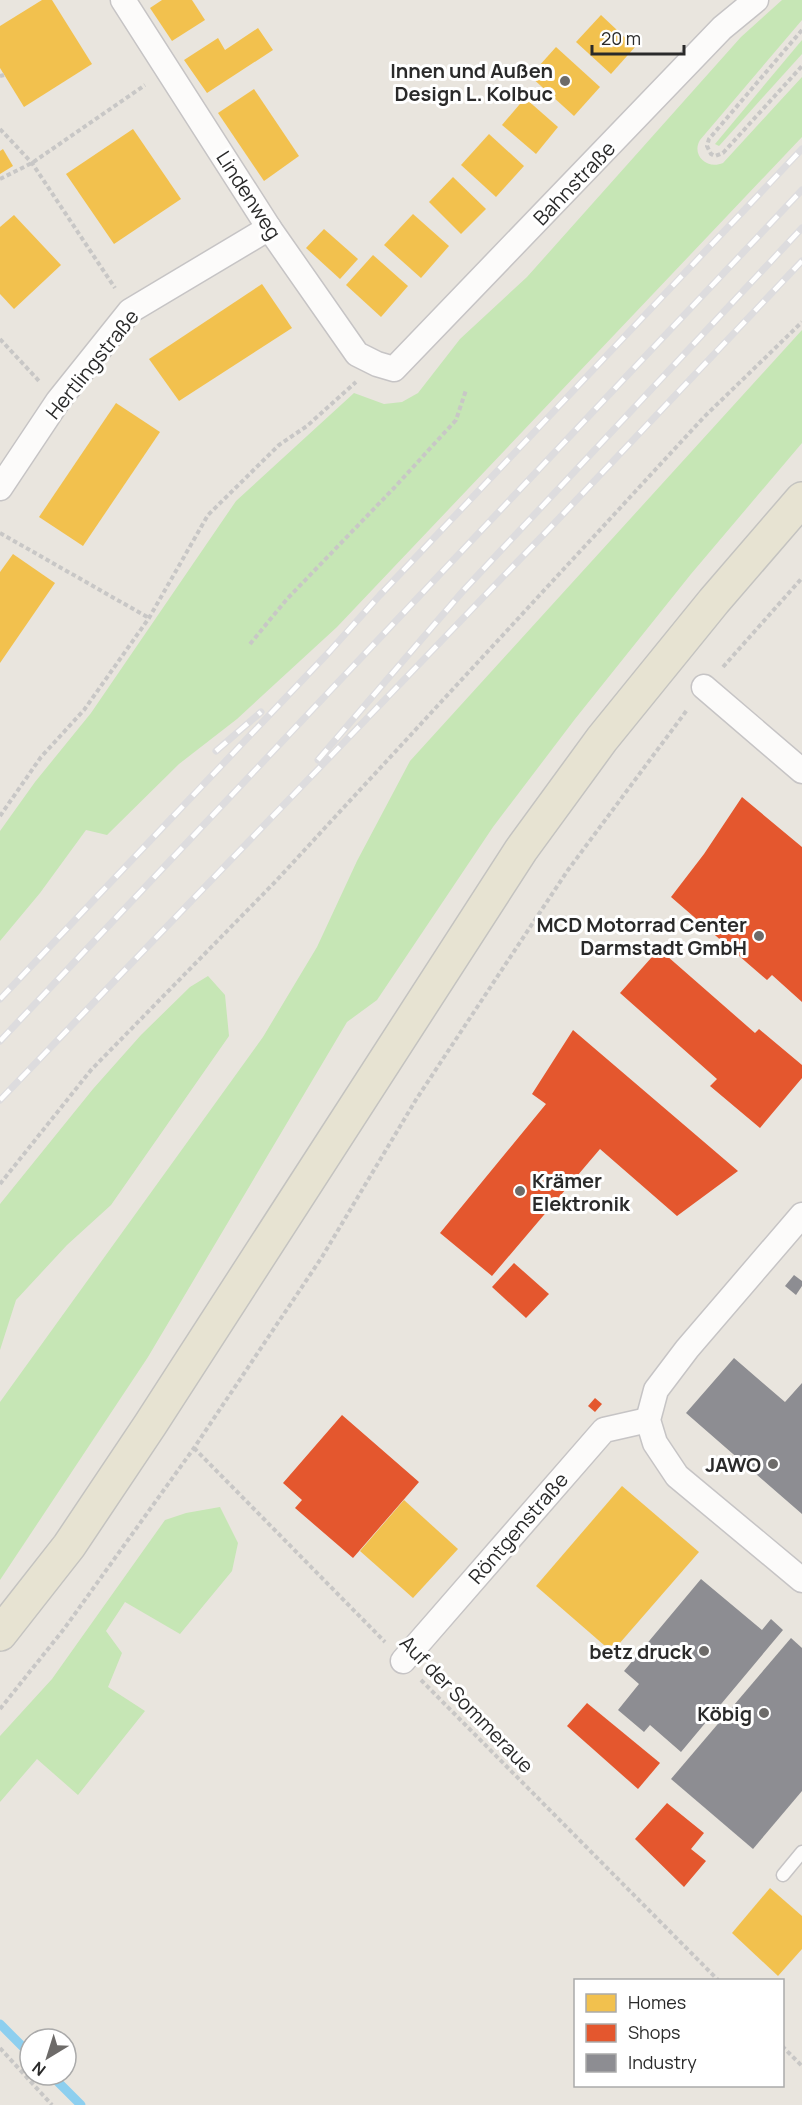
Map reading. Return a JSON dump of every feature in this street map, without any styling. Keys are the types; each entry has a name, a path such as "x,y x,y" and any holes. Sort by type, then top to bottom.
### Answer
{"main road":[{"path":"0,1634 69,1546 144,1434 521,850 602,739 714,601 802,499"}],"street":[{"name":"Lindenweg","path":"123,0 269,228 357,354 394,369"},
{"name":"Bahnstraße","path":"394,369 722,28 756,0"},
{"name":"Hertlingstraße","path":"0,488 58,401 130,311 269,228"},
{"path":"704,687 802,771"},
{"path":"802,1215 687,1349 656,1390 648,1420 655,1443 677,1476 802,1580"},
{"name":"Röntgenstraße","path":"403,1660 604,1430 648,1420"}],"lane":[{"path":"783,1875 802,1852"}],"path":[{"path":"802,30 709,139 707,146 711,154 715,156 723,153 802,66"},
{"path":"0,179 32,163 168,69"},
{"path":"0,129 32,163 130,311"},
{"path":"0,1184 91,1070 274,882 704,417 802,322"},
{"path":"0,339 58,401"},
{"path":"0,816 41,757 84,710 149,618 208,515 279,445 307,426 360,379"},
{"path":"250,644 287,600 456,420 466,390"},
{"path":"0,533 149,618"},
{"path":"0,1709 64,1629 194,1448 322,1257 417,1098 568,870 704,687 802,578"},
{"name":"Auf der Sommeraue","path":"194,1448 717,1979"},
{"path":"784,2047 802,2066"},
{"path":"0,2048 52,2105"}],"green space":[{"path":"782,0 802,0 802,20 700,140 698,151 699,156 706,163 717,165 723,163 802,77 802,137 337,627 237,719 179,764 107,835 86,830 40,893 0,941 0,831 35,782 91,713 236,501 354,393 384,404 402,402 418,393 460,339 527,277 741,37"},
{"path":"802,40 802,54 719,146 715,144"},
{"path":"802,330 802,443 691,574 575,719 493,827 377,1000 347,1022 148,1357 0,1580 0,1402 263,1037 317,947 357,861 410,761"},
{"path":"208,976 225,995 229,1036 111,1205 67,1245 16,1300 0,1350 0,1204 93,1089 141,1035 190,987"},
{"path":"220,1507 238,1543 232,1571 180,1634 125,1602 106,1631 122,1653 108,1687 145,1711 78,1795 37,1759 0,1802 0,1736 52,1679 165,1520 186,1513"}],"building: Homes":[{"path":"42,0 52,0 92,64 24,107 0,68 0,26"},
{"path":"162,0 192,0 205,20 172,41 150,8"},
{"path":"601,15 635,47 611,74 576,42"},
{"path":"258,28 273,50 207,93 184,60 218,38 225,50"},
{"name":"Innen und Außen Design L. Kolbuc","path":"556,47 600,87 574,116 530,76"},
{"path":"254,89 299,156 264,181 218,113"},
{"path":"525,98 558,127 536,154 502,125"},
{"path":"133,129 181,199 114,244 66,174"},
{"path":"489,134 524,166 496,197 461,165"},
{"path":"3,149 13,166 0,174 0,151"},
{"path":"453,177 486,209 461,234 429,202"},
{"path":"413,214 449,246 421,278 384,245"},
{"path":"14,215 61,265 14,309 0,294 0,227"},
{"path":"324,229 358,259 340,279 306,248"},
{"path":"373,255 408,286 381,317 346,285"},
{"path":"262,284 292,328 179,401 149,359"},
{"path":"116,403 160,432 83,546 39,517"},
{"path":"13,554 55,583 0,663 0,572"},
{"path":"622,1486 699,1552 612,1652 536,1586"},
{"path":"404,1500 458,1549 413,1598 360,1551"},
{"path":"770,1888 802,1916 802,1949 778,1976 732,1933"}],"building: Shops":[{"name":"MCD Motorrad Center Darmstadt GmbH","path":"742,797 802,847 802,1002 772,975 767,980 671,897 704,854"},
{"path":"659,949 755,1033 759,1029 802,1065 802,1078 760,1128 710,1086 717,1079 620,993"},
{"path":"573,1030 738,1171 677,1216 600,1149 492,1276 440,1233 546,1104 532,1094"},
{"path":"514,1263 549,1294 526,1318 492,1287"},
{"path":"595,1398 602,1404 595,1412 588,1406"},
{"path":"342,1415 419,1482 353,1558 295,1508 302,1500 283,1483"},
{"path":"587,1703 660,1763 638,1789 567,1726"},
{"path":"667,1803 704,1833 691,1849 706,1861 684,1887 635,1839"}],"building: Industry":[{"path":"794,1275 802,1281 802,1286 796,1295 785,1286"},
{"name":"JAWO","path":"734,1358 785,1402 802,1383 802,1514 686,1413"},
{"name":"betz druck","path":"701,1579 762,1630 771,1619 783,1630 681,1752 650,1725 644,1732 618,1710 639,1684 624,1671"},
{"name":"Köbig","path":"791,1638 802,1648 802,1791 753,1849 671,1779"}],"waterway":[{"path":"0,2024 18,2042"},
{"path":"63,2087 81,2105"}],"railway":[{"path":"0,999 802,149"},
{"path":"0,1041 802,190"},
{"path":"318,760 463,591 802,228"},
{"path":"0,1100 549,529 802,261"},
{"path":"216,751 261,712"}],"place":[{"name":"Innen und Außen Design L. Kolbuc","path":"565,81"},
{"name":"MCD Motorrad Center Darmstadt GmbH","path":"759,936"},
{"name":"Krämer Elektronik","path":"520,1191"},
{"name":"JAWO","path":"773,1464"},
{"name":"betz druck","path":"704,1651"},
{"name":"Köbig","path":"764,1713"}]}
